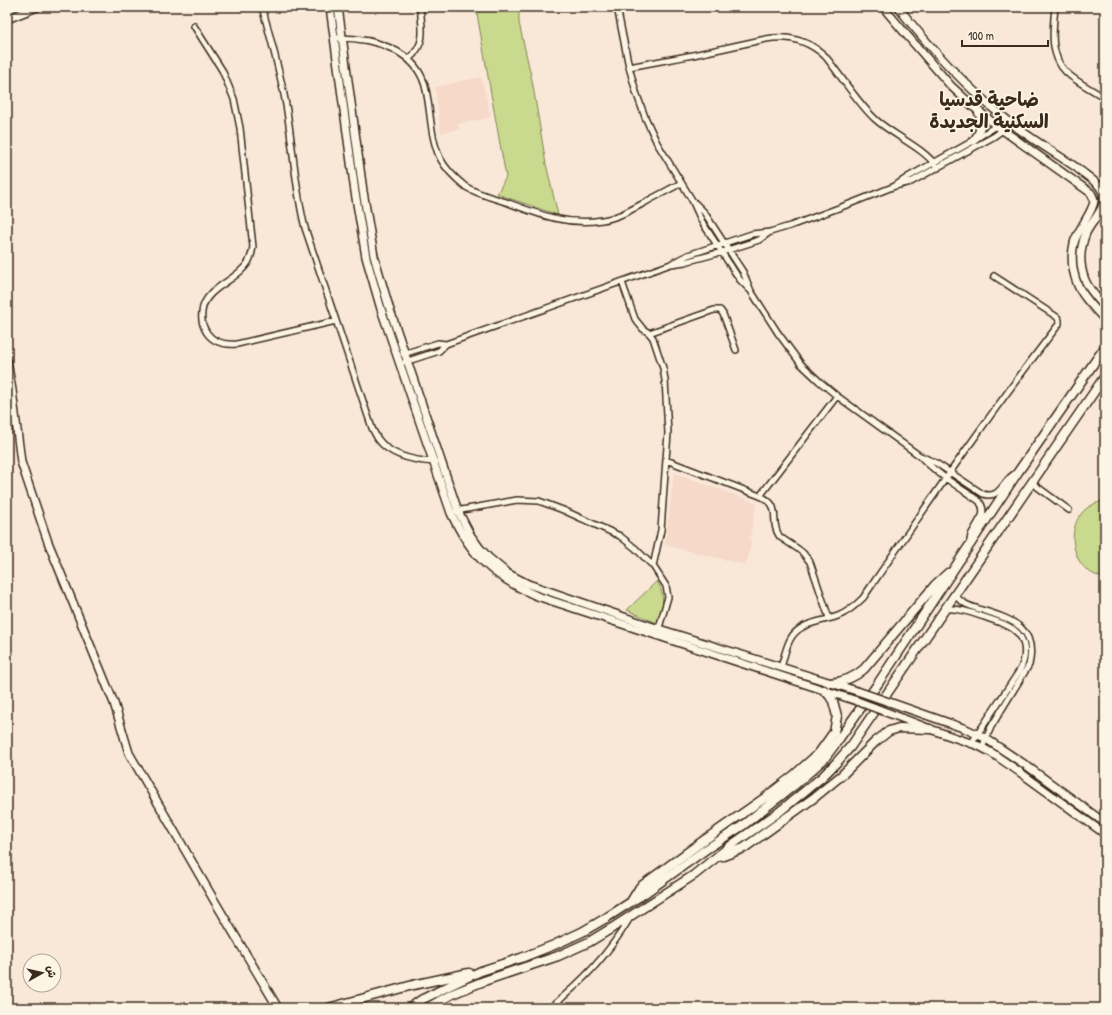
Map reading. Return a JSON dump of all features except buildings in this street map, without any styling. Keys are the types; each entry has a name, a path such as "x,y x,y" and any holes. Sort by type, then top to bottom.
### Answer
{"main road":[{"path":"7,19 37,7"},
{"path":"330,7 361,231 373,283 433,462 454,512 479,547 498,566 512,576 528,584 658,632 857,701 982,748 1021,773 1105,834"},
{"path":"338,7 363,190 374,256 389,307 441,462 457,526 470,546 484,563 493,572 514,585 553,602 781,667 860,692 977,734 1027,766 1105,823"},
{"path":"884,7 951,86 976,109 1091,193 1094,202 1074,242 1072,256 1073,270 1077,284 1084,296 1105,319"},
{"path":"898,7 913,27 940,57 968,85 1007,120 1092,179 1098,186 1104,196 1103,208 1087,232 1082,244 1081,268 1091,291 1105,306"},
{"path":"973,141 979,133 981,123 981,118 976,109"},
{"path":"1093,196 1104,196"},
{"path":"328,1008 413,985 481,971 521,958 582,932 645,893 705,850 742,826 797,784 824,759 877,685 1018,472 1105,347"},
{"path":"7,362 22,462 48,542 114,703 129,753 278,1008"},
{"path":"427,1008 452,994 484,981 558,956 589,942 689,878 779,812 836,763 851,746 1105,376"},
{"path":"830,683 845,680 858,674 864,669 935,586 954,570"},
{"path":"553,602 556,594"},
{"path":"631,902 640,887 702,841 766,797 819,753 834,732 837,716 833,702 824,690"},
{"path":"715,859 744,848 815,797 842,775 875,742 889,731 899,728 930,729"},
{"path":"1092,824 1097,816"},
{"path":"410,1008 421,1000 481,971"}],"street":[{"path":"262,7 278,66 286,104 304,223 372,428 379,440 387,448 400,455 411,459 441,462"},
{"path":"409,59 415,54 422,41 423,33 420,7"},
{"path":"617,7 629,67 645,117 657,143 692,200 699,217 740,280 751,291 790,350 801,364 819,381 837,396 920,456 930,466 979,501 982,505 983,512 971,535 970,546"},
{"path":"1054,7 1053,40 1057,58 1061,66 1071,76 1105,98"},
{"path":"194,26 220,66 234,98 240,128 253,247 252,256 247,264 208,296 204,302 201,317 202,324 205,330 216,341 222,344 230,345 336,321"},
{"path":"629,67 777,37 798,40 817,49 825,56 876,119 886,128 927,155 938,168"},
{"path":"335,38 357,38 378,43 409,59 417,68 426,88 435,145 440,158 457,180 480,193 556,219 572,222 588,222 604,220 619,215 681,183"},
{"path":"400,364 439,351 446,344 622,282 671,264 683,257 756,233 770,232 839,208 895,186 911,182 993,137 1007,120"},
{"path":"895,186 908,177 973,141 1000,128"},
{"path":"692,200 704,212 746,277 751,291"},
{"path":"671,264 685,262 722,252 759,240 770,232"},
{"path":"781,667 791,637 797,631 804,626 839,616 856,605 863,598 950,472 1059,322 1057,317 994,276"},
{"path":"622,282 635,319 653,338 660,357 665,380 668,433 661,530 653,566"},
{"path":"649,334 714,310 720,310 724,314 736,350"},
{"path":"397,356 438,343 446,344"},
{"path":"760,496 837,396"},
{"path":"920,456 932,461 988,496 997,494 1008,478 1018,472"},
{"path":"666,460 770,501 773,505 776,530 778,534 780,537 803,552 810,562 829,618"},
{"path":"1032,483 1069,510"},
{"path":"979,501 984,498 983,494"},
{"path":"454,512 517,500 531,500 547,503 620,536 635,548 653,566 666,586 668,597 658,632"},
{"path":"955,595 960,601 967,605 1016,622 1027,636 1030,645 1031,655 1029,665 991,726 982,748"},
{"path":"944,609 955,608 965,610 1006,625 1017,632 1022,639 1024,647 1025,655 1020,670 971,744"},
{"path":"1005,692 1010,696"},
{"path":"550,1008 595,967 618,938 631,916"}],"shaded area":[{"path":"481,77 491,117 458,124 459,129 441,133 435,87"},
{"path":"674,473 757,503 749,541 752,542 746,565 665,545"}],"green space":[{"path":"518,7 519,23 532,80 546,164 558,215 497,194 506,177 476,8"},
{"path":"1105,500 1105,578 1103,578 1090,572 1078,559 1075,552 1073,536 1074,528 1083,511 1092,505"},
{"path":"657,581 660,586 663,602 657,623 627,610"}],"district":[{"name":"ضاحية قدسيا السكنية الجديدة","path":"989,110"}]}
